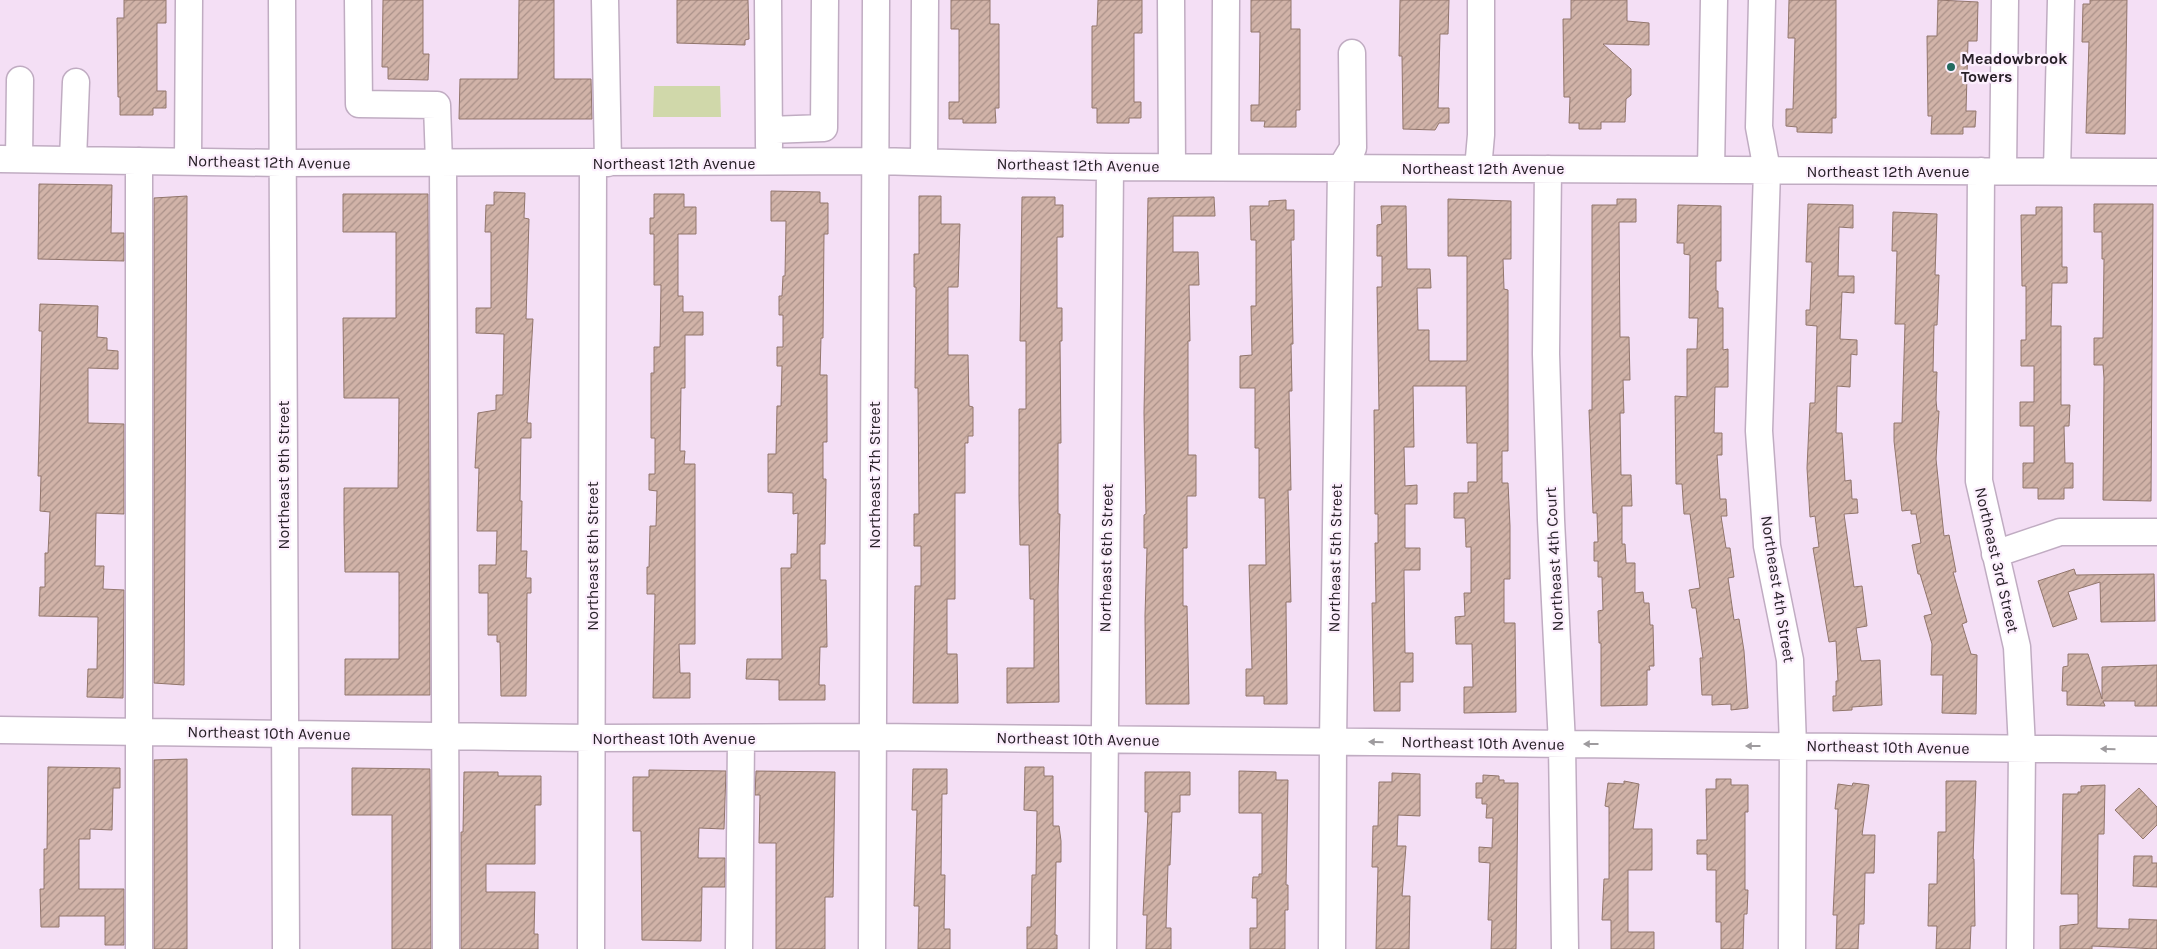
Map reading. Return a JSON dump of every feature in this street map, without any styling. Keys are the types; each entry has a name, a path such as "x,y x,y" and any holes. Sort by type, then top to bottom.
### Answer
{"street":[{"path":"188,161 189,0"},
{"name":"Northeast 9th Street","path":"282,0 281,163 286,949"},
{"path":"358,0 359,104 437,105 441,163 446,949"},
{"name":"Northeast 8th Street","path":"591,949 590,738 605,0"},
{"path":"768,0 769,162"},
{"path":"768,130 824,128 825,0"},
{"name":"Northeast 7th Street","path":"872,949 876,0"},
{"path":"924,162 925,0"},
{"path":"1171,0 1172,166"},
{"path":"1225,166 1226,0"},
{"path":"1478,168 1481,135 1481,0"},
{"path":"1711,170 1714,0"},
{"name":"Northeast 4th Street","path":"1762,0 1759,127 1767,170 1759,431 1767,546 1790,660 1793,746 1792,949"},
{"name":"Northeast 3rd Street","path":"2005,0 1992,171 1978,481 2017,647 2022,748 2020,949"},
{"path":"2057,171 2061,0"},
{"path":"1341,168 1353,148 1352,54"},
{"path":"10,159 20,80"},
{"path":"74,160 76,82"},
{"name":"Northeast 12th Avenue","path":"10,159 281,163 876,161 1110,167 1225,166 2157,172"},
{"path":"139,161 140,949"},
{"name":"Northeast 6th Street","path":"1103,949 1110,167"},
{"name":"Northeast 5th Street","path":"1332,949 1332,742 1341,168"},
{"name":"Northeast 4th Court","path":"1548,169 1546,354 1551,520 1562,744 1565,949"},
{"path":"1995,554 2060,532 2157,532"},
{"name":"Northeast 10th Avenue","path":"0,730 590,738 873,737 2157,750"},
{"path":"739,949 741,738"}],"green space":[{"path":"654,86 720,86 721,117 653,117"}],"building":[{"path":"124,0 166,0 166,23 157,23 157,91 166,91 166,108 153,108 153,115 120,115 117,18 124,18"},
{"path":"383,0 423,0 423,54 429,54 428,80 388,79 388,67 382,67"},
{"path":"519,0 554,0 554,79 591,79 592,119 459,119 460,79 518,79"},
{"path":"677,0 748,0 749,39 745,40 745,45 677,43"},
{"path":"951,0 990,0 990,24 999,24 999,108 995,108 996,123 963,123 963,119 949,119 949,102 959,102 959,29 951,29"},
{"path":"1098,0 1142,0 1142,33 1134,33 1134,102 1141,102 1141,118 1129,118 1129,123 1097,123 1097,108 1092,108 1092,26 1097,26"},
{"path":"1251,0 1291,0 1291,29 1300,29 1300,110 1296,110 1296,127 1264,127 1265,121 1251,121 1251,105 1259,105 1260,32 1251,32"},
{"path":"1400,0 1449,0 1448,34 1440,34 1438,108 1449,108 1449,123 1439,123 1435,130 1403,129 1402,56 1399,56"},
{"path":"1571,0 1627,0 1627,21 1649,23 1649,45 1603,44 1631,69 1631,95 1626,99 1625,122 1601,122 1601,129 1579,129 1579,123 1569,123 1570,97 1564,97 1563,19 1571,19"},
{"path":"1789,0 1836,0 1836,118 1832,118 1832,133 1797,132 1797,127 1786,126 1786,109 1793,109 1795,38 1788,38"},
{"name":"Meadowbrook Towers","path":"1938,0 1978,2 1977,41 1968,41 1966,111 1976,111 1975,127 1963,127 1963,134 1931,134 1932,116 1928,116 1927,36 1937,36"},
{"path":"2090,0 2127,0 2125,134 2086,133 2089,42 2082,42 2083,4 2090,4"},
{"path":"39,184 112,185 111,233 124,233 124,261 38,259"},
{"path":"771,191 820,192 820,203 828,203 828,234 824,234 823,338 821,338 820,375 827,375 827,442 823,442 823,479 826,479 825,544 820,544 820,580 826,580 827,647 820,647 819,685 825,685 825,700 779,700 779,680 746,679 747,659 782,659 781,568 791,568 791,554 797,554 798,513 793,514 793,493 768,492 768,454 776,454 777,406 781,406 782,366 777,366 777,347 783,347 783,315 779,315 779,296 782,296 783,276 785,276 786,221 771,221"},
{"path":"494,192 525,193 524,218 529,219 526,319 533,319 527,423 531,423 531,438 521,438 520,501 522,501 521,551 527,551 526,578 531,578 531,593 527,593 526,696 501,696 500,642 497,642 497,635 488,635 488,593 479,593 479,565 496,565 497,531 477,531 479,468 475,468 478,413 496,410 496,395 503,395 504,334 476,333 476,308 491,308 491,232 485,232 486,205 494,205"},
{"path":"343,194 428,194 430,695 345,695 345,659 399,659 399,572 345,572 344,488 398,488 399,398 344,398 343,318 396,318 396,232 343,232"},
{"path":"654,194 684,194 684,207 696,207 696,234 678,234 678,296 683,296 683,312 703,312 703,335 685,335 685,388 681,388 680,451 685,451 684,464 695,464 695,644 679,644 680,673 690,673 690,698 653,698 655,594 647,594 647,567 649,567 650,526 656,526 657,491 649,490 649,474 655,474 655,438 651,438 651,373 654,373 654,347 660,347 661,285 654,285 654,234 650,234 650,218 654,218"},
{"path":"187,196 184,685 154,683 154,198"},
{"path":"919,196 941,196 941,224 960,224 958,287 948,287 948,355 968,355 969,406 973,407 973,436 968,436 968,443 965,443 965,493 955,493 955,599 947,599 947,654 957,654 958,703 913,703 915,586 921,586 921,546 914,546 914,514 919,514 918,388 915,388 916,287 914,287 914,254 919,254"},
{"path":"1022,197 1055,197 1055,205 1063,205 1063,237 1057,237 1057,308 1062,308 1062,341 1060,341 1061,443 1058,443 1058,514 1060,514 1058,591 1059,702 1007,703 1007,668 1034,668 1034,599 1030,599 1029,545 1020,545 1019,409 1026,409 1026,341 1020,341"},
{"path":"1214,197 1215,216 1173,216 1173,252 1198,252 1199,285 1189,285 1190,341 1188,341 1188,455 1196,455 1196,496 1187,496 1187,548 1183,548 1183,606 1187,606 1189,704 1146,704 1145,616 1147,548 1144,548 1144,515 1146,514 1144,413 1148,198"},
{"path":"1448,199 1511,201 1511,259 1503,259 1504,289 1508,290 1508,451 1502,451 1502,483 1508,483 1510,526 1510,579 1504,579 1504,623 1515,623 1516,712 1464,713 1464,687 1473,687 1472,644 1456,644 1455,617 1465,616 1464,593 1471,593 1471,547 1466,547 1465,518 1454,518 1454,493 1468,493 1468,482 1477,482 1477,443 1467,443 1466,386 1413,386 1414,447 1404,447 1405,486 1417,485 1417,504 1405,504 1405,548 1420,548 1420,570 1404,570 1404,576 1405,653 1413,653 1413,682 1400,682 1400,711 1374,711 1372,603 1376,603 1375,543 1378,543 1378,514 1375,514 1374,410 1379,410 1377,287 1382,287 1382,256 1377,256 1377,225 1382,224 1381,206 1406,206 1407,269 1430,269 1431,288 1417,288 1418,330 1429,330 1429,361 1467,361 1467,256 1448,256"},
{"path":"1617,199 1636,199 1636,222 1619,222 1620,337 1629,337 1630,380 1623,380 1624,413 1620,413 1621,475 1631,475 1632,506 1622,506 1622,544 1625,544 1626,563 1635,563 1635,593 1643,592 1644,603 1649,603 1650,625 1653,625 1654,666 1649,666 1650,670 1647,670 1647,705 1601,706 1601,643 1599,643 1598,611 1603,610 1602,577 1598,577 1598,561 1594,561 1594,542 1598,542 1597,513 1593,513 1589,410 1592,410 1592,205 1617,205"},
{"path":"1286,200 1286,210 1294,210 1294,240 1291,240 1293,344 1291,344 1292,391 1289,391 1291,490 1288,490 1291,602 1286,602 1287,704 1264,704 1264,696 1246,696 1246,669 1252,669 1249,565 1266,565 1265,498 1259,498 1259,448 1255,448 1255,388 1240,388 1240,356 1252,355 1251,306 1256,306 1256,240 1251,240 1250,206 1269,206 1269,201"},
{"path":"1808,204 1853,205 1853,228 1839,227 1838,276 1854,276 1854,293 1842,292 1840,339 1857,340 1857,355 1851,354 1850,387 1837,386 1836,433 1842,433 1845,481 1851,480 1852,499 1857,499 1858,513 1844,514 1854,587 1862,586 1867,626 1856,628 1861,661 1880,660 1882,705 1852,707 1852,710 1833,711 1833,696 1836,696 1836,681 1838,681 1836,641 1829,642 1813,548 1819,547 1815,516 1810,517 1807,468 1810,403 1815,403 1817,326 1806,325 1806,310 1810,310 1812,262 1806,262"},
{"path":"2094,204 2153,204 2151,501 2103,500 2104,378 2103,365 2094,365 2094,338 2103,338 2104,259 2102,259 2102,232 2094,232"},
{"path":"1678,205 1721,206 1721,261 1716,261 1716,291 1718,291 1718,308 1723,308 1723,350 1728,349 1728,387 1715,387 1714,433 1722,433 1722,455 1717,455 1720,499 1726,499 1727,516 1721,516 1726,548 1730,548 1734,577 1728,578 1734,620 1739,619 1744,651 1748,708 1731,710 1731,704 1712,705 1712,695 1702,695 1700,658 1703,658 1696,608 1692,608 1689,590 1700,588 1690,514 1684,514 1682,484 1676,484 1675,396 1687,397 1687,349 1697,349 1698,318 1689,318 1690,255 1684,254 1684,243 1677,243"},
{"path":"2036,207 2062,207 2062,267 2067,267 2067,283 2052,283 2051,326 2061,326 2061,405 2070,405 2069,426 2064,426 2065,463 2073,463 2073,488 2064,488 2064,499 2038,499 2038,488 2023,488 2023,463 2034,463 2034,426 2020,426 2020,402 2034,402 2034,366 2021,366 2021,340 2026,340 2026,286 2022,286 2021,215 2036,215"},
{"path":"1893,212 1937,214 1935,275 1939,275 1937,325 1934,325 1933,372 1937,372 1936,400 1937,411 1939,411 1936,459 1944,536 1949,535 1956,572 1953,572 1967,622 1962,624 1971,654 1977,655 1976,714 1942,713 1943,675 1931,675 1932,644 1924,616 1932,614 1920,574 1918,574 1912,545 1921,543 1916,514 1911,514 1911,510 1902,511 1894,441 1894,423 1902,423 1905,324 1895,324 1897,251 1892,251"},
{"path":"40,304 98,306 97,337 107,338 107,350 118,351 118,369 88,368 88,423 124,424 124,514 96,513 95,566 104,566 103,589 124,590 123,698 87,697 88,669 97,669 98,617 39,616 40,587 45,587 45,553 48,553 50,512 40,511 41,476 38,476 42,331 39,331"},
{"path":"2074,569 2076,575 2154,574 2155,621 2101,622 2100,582 2068,592 2077,619 2053,627 2038,581"},
{"path":"2068,654 2088,654 2102,699 2102,667 2157,665 2157,706 2135,706 2135,701 2103,701 2105,706 2067,705 2067,691 2062,691 2063,667 2068,666"},
{"path":"187,759 187,949 154,949 154,760"},
{"path":"48,767 120,768 120,788 113,788 112,830 90,829 90,839 79,839 79,889 124,889 124,945 105,945 105,916 59,916 59,927 41,927 40,889 44,889 44,849 47,849"},
{"path":"1025,767 1044,767 1044,776 1053,776 1053,826 1059,826 1061,841 1061,862 1056,862 1055,935 1057,935 1057,949 1027,949 1027,927 1031,927 1032,875 1036,875 1037,811 1024,810"},
{"path":"352,768 430,769 431,949 392,949 392,815 352,815"},
{"path":"913,769 947,769 947,794 942,794 941,875 945,875 944,929 950,929 950,949 918,949 919,906 914,906 917,810 912,810"},
{"path":"649,770 726,771 724,829 699,828 698,858 725,858 725,887 702,887 701,941 642,940 641,831 633,831 633,777 649,777"},
{"path":"756,771 835,772 833,897 825,897 825,949 776,949 776,843 759,843 760,795 755,795"},
{"path":"1239,771 1276,772 1276,780 1288,780 1286,885 1288,885 1288,910 1285,910 1285,949 1250,949 1250,928 1257,928 1257,898 1252,898 1253,877 1259,877 1259,874 1262,874 1262,813 1239,813"},
{"path":"464,772 498,772 498,776 541,776 541,805 535,805 535,864 486,864 486,892 535,892 534,934 538,934 538,949 461,949 461,832 463,832"},
{"path":"1145,772 1190,772 1190,795 1180,795 1180,812 1172,812 1166,928 1171,928 1171,949 1146,949 1147,915 1143,915 1148,812 1145,812"},
{"path":"1392,773 1420,774 1420,816 1398,815 1397,846 1406,846 1402,896 1410,896 1409,949 1376,949 1378,867 1372,867 1373,826 1378,826 1379,782 1392,782"},
{"path":"1483,775 1499,776 1499,780 1504,780 1504,783 1518,783 1516,949 1491,949 1492,920 1488,920 1490,863 1479,862 1479,847 1492,848 1493,818 1486,818 1487,804 1482,804 1482,798 1476,798 1476,783 1483,783"},
{"path":"1716,779 1731,779 1731,785 1748,785 1748,812 1745,812 1745,890 1748,890 1747,914 1744,914 1743,949 1721,949 1721,922 1716,922 1716,870 1707,870 1707,854 1697,854 1697,840 1707,840 1706,789 1716,789"},
{"path":"1624,781 1639,784 1633,829 1652,829 1652,870 1628,870 1628,932 1654,932 1654,949 1611,949 1611,920 1602,920 1604,879 1609,879 1609,807 1605,806 1608,783 1624,784"},
{"path":"1946,781 1976,781 1973,859 1975,926 1971,926 1970,949 1936,949 1937,926 1928,926 1929,884 1937,884 1938,832 1946,832"},
{"path":"1853,783 1869,785 1862,835 1875,835 1874,873 1865,873 1864,924 1859,924 1858,949 1836,949 1837,915 1833,915 1838,809 1835,809 1838,784 1852,786"},
{"path":"2105,785 2104,834 2098,834 2097,928 2129,929 2129,919 2157,920 2157,949 2092,946 2092,949 2060,949 2060,926 2078,924 2078,894 2061,894 2063,794 2078,794 2078,792 2081,792 2081,786"},
{"path":"2139,788 2157,807 2157,825 2143,839 2115,810"},
{"path":"2134,856 2152,856 2152,863 2157,863 2157,887 2133,886"}],"place":[{"name":"Meadowbrook Towers","path":"1951,67"}]}
